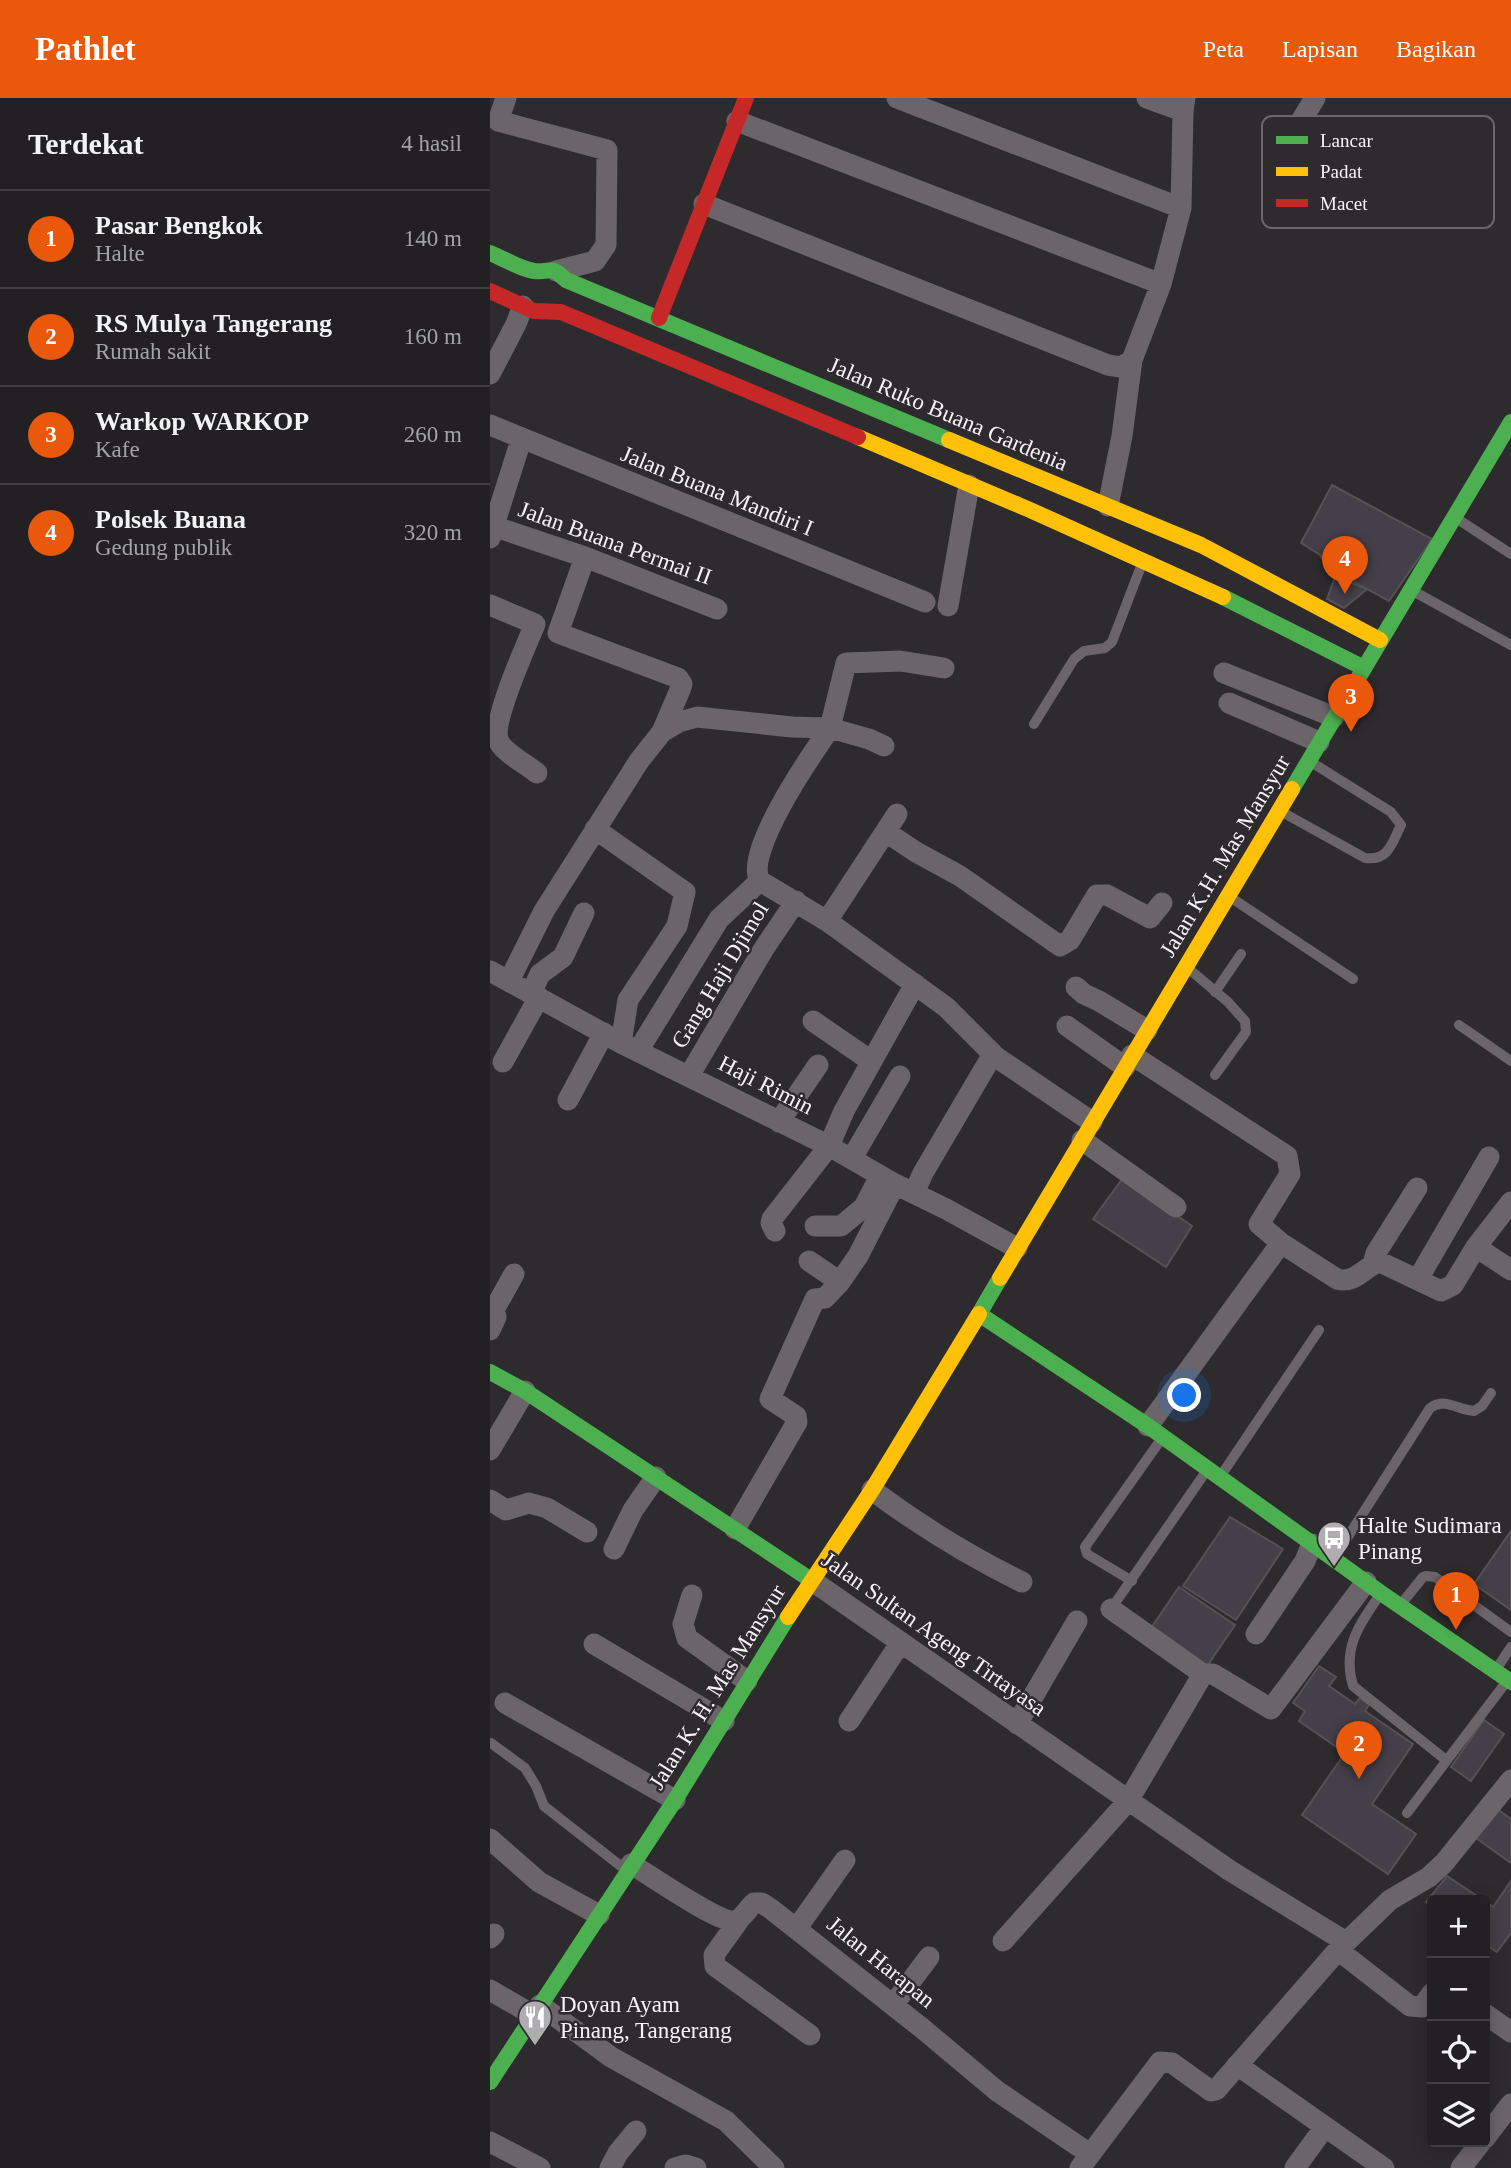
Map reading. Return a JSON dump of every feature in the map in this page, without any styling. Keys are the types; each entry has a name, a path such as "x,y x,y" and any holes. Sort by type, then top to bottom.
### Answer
{"main road":[{"path":"659,318 746,98"},
{"name":"Jalan Ruko Buana Gardenia","path":"490,253 545,271 770,365 1036,494 1143,561 1195,583 1364,668"},
{"path":"522,293 545,271"},
{"name":"Jalan Ruko Buana Gardenia","path":"490,291 522,293 541,313 561,312 969,485 1108,506 1201,545 1380,640"},
{"path":"758,395 770,365"},
{"name":"Jalan K.H. Mas Mansyur","path":"979,1314 1511,422"},
{"path":"1324,648 1336,635 1336,617"},
{"path":"979,1314 1214,1472 1373,1588 1505,1678"},
{"name":"Jalan K. H. Mas Mansyur","path":"490,2082 674,1800 811,1580 872,1490 979,1314"},
{"name":"Jalan Sultan Ageng Tirtayasa","path":"490,1372 525,1391 811,1580"}],"street":[{"path":"506,98 498,121 607,150 606,245 595,261 545,271"},
{"path":"897,98 1181,208"},
{"path":"1108,506 1122,436 1132,360 1161,284 1181,208 1184,105 1147,98"},
{"path":"1304,116 1315,98"},
{"path":"737,121 1161,284"},
{"path":"704,204 1108,365 1121,367 1132,360"},
{"path":"490,374 516,324 522,293"},
{"name":"Jalan Buana Mandiri I","path":"490,425 521,440 925,602"},
{"path":"492,530 521,440"},
{"path":"948,606 969,485"},
{"name":"Jalan Buana Permai II","path":"492,530 585,557 717,609"},
{"path":"499,976 544,911 639,761 662,732 682,684 678,678 558,634 585,557"},
{"path":"490,605 536,624 505,697 497,734 501,745 537,773"},
{"path":"944,668 900,661 846,663 830,728 772,821 756,867 756,876 827,921 946,1007 993,1054 1176,1207"},
{"path":"1224,673 1334,717"},
{"path":"1229,703 1314,751"},
{"path":"662,732 679,722 696,717 792,727 830,728 884,746"},
{"path":"827,921 892,823 916,852 960,876 1060,946 1070,940 1097,895 1107,895 1150,918 1162,903"},
{"path":"595,829 685,892 677,926 628,1000 621,1042"},
{"path":"568,1100 621,1042 719,919 760,881"},
{"name":"Gang Haji Djimol","path":"688,1076 763,950 796,901"},
{"path":"503,1062 535,995 540,974 563,957 584,913"},
{"name":"Haji Rimin","path":"499,976 621,1042 852,1158 1017,1248"},
{"path":"775,1231 772,1219 829,1146 871,1060 915,984"},
{"path":"1076,987 1147,1030"},
{"path":"813,1021 871,1060"},
{"path":"1067,1026 1287,1156 1290,1174 1259,1224 1281,1243 1337,1279 1346,1282 1353,1280 1374,1264 1385,1262 1441,1291 1447,1290 1511,1202"},
{"path":"815,1226 841,1226 896,1184 923,1172 993,1054"},
{"path":"779,1122 818,1065"},
{"path":"852,1158 900,1076"},
{"path":"1418,1279 1489,1157"},
{"path":"735,1529 797,1422 796,1416 770,1399 815,1299 825,1298 840,1282 858,1256 896,1184"},
{"path":"1374,1264 1377,1253 1417,1188"},
{"path":"1155,1432 1281,1243"},
{"path":"1476,1247 1511,1270"},
{"path":"809,1261 840,1282"},
{"path":"490,1330 496,1318 494,1310 514,1274"},
{"path":"490,1450 525,1391"},
{"path":"614,1549 632,1510 656,1477"},
{"path":"872,1490 908,1516 1022,1582"},
{"path":"490,1500 506,1510 529,1503 547,1508 587,1532"},
{"path":"1256,1634 1305,1561 1312,1544"},
{"name":"Jalan Sultan Ageng Tirtayasa","path":"811,1580 1228,1870 1342,1946 1410,2006 1422,2007 1427,2000"},
{"path":"1111,1609 1202,1674 1213,1674 1268,1709 1274,1707 1373,1588"},
{"path":"692,1595 683,1624 687,1638 747,1681"},
{"path":"1017,1724 1077,1621"},
{"path":"849,1721 901,1643"},
{"path":"594,1644 724,1721"},
{"path":"1003,1941 1128,1801 1202,1674"},
{"path":"505,1703 674,1800"},
{"path":"1085,2161 1160,2062 1172,2063 1214,2092 1342,1946 1390,1900 1429,1877 1503,1807 1511,1780"},
{"path":"490,1839 539,1882 599,1915"},
{"path":"797,1928 845,1860"},
{"path":"629,1868 711,1913 732,1921 739,1920"},
{"name":"Jalan Harapan","path":"739,1920 754,1903 762,1903 797,1928 1085,2161"},
{"path":"739,1920 714,1955 715,1966 810,2035"},
{"path":"893,2005 929,1957"},
{"path":"490,1990 537,2010 611,2057 726,2120 774,2168"},
{"path":"1490,2017 1511,2032"},
{"path":"1237,2065 1384,2168"},
{"path":"1490,2131 1511,2104"},
{"path":"1295,2168 1324,2128"},
{"path":"610,2168 636,2131"},
{"path":"490,2142 540,2168"},
{"path":"1461,2168 1478,2147"},
{"path":"675,2168 686,2165 696,2168"}],"lane":[{"path":"1454,517 1511,554"},
{"path":"1034,724 1074,659 1084,651 1105,648 1111,642 1143,561"},
{"path":"1410,590 1511,645"},
{"path":"1279,810 1365,858 1376,859 1387,853 1401,825 1391,812 1314,751"},
{"path":"1227,896 1353,979"},
{"path":"1215,992 1241,954"},
{"path":"1185,966 1245,1021 1246,1032 1215,1075"},
{"path":"1459,1025 1511,1061"},
{"path":"1111,1609 1319,1330"},
{"path":"1334,1560 1430,1408 1446,1402 1466,1411 1474,1411 1482,1406 1491,1393"},
{"path":"1132,1581 1087,1554 1085,1547 1155,1432"},
{"path":"1400,1605 1423,1577 1435,1577 1511,1632"},
{"path":"1373,1588 1352,1641 1350,1658 1353,1686 1446,1760"},
{"path":"1407,1812 1505,1678 1511,1647"},
{"path":"491,1743 525,1768 544,1806 629,1868"}],"building":[{"path":"1332,485 1432,539 1389,601 1336,572 1327,566 1320,555 1301,543"},
{"path":"1335,577 1367,589 1344,608 1327,599"},
{"path":"1123,1178 1192,1226 1166,1267 1093,1219"},
{"path":"1230,1517 1283,1549 1236,1620 1183,1586"},
{"path":"1511,1531 1511,1610 1474,1584"},
{"path":"1179,1587 1235,1625 1205,1669 1149,1631"},
{"path":"1319,1666 1336,1677 1329,1686 1355,1704 1360,1698 1369,1705 1365,1711 1413,1744 1372,1804 1416,1834 1388,1874 1302,1815 1345,1753 1299,1721 1305,1711 1293,1703"},
{"path":"1484,1720 1504,1734 1471,1781 1451,1767"},
{"path":"1493,1806 1511,1819 1511,1863 1472,1835"},
{"path":"1447,1876 1476,1895 1432,1895"},
{"path":"1511,1881 1511,1933 1497,1952 1490,1947 1490,1905 1493,1907"}],"traffic: fast":[{"path":"490,253 529,270 553,271 566,280 949,440"},
{"path":"1292,789 1511,422"},
{"path":"1223,597 1364,668"},
{"path":"1000,1278 979,1314 1148,1426 1381,1593 1511,1682"},
{"path":"490,1372 525,1391 811,1580"},
{"path":"490,2082 675,1800 788,1617"}],"traffic: slow":[{"path":"858,437 1030,510 1223,597"},
{"path":"949,440 1201,545 1380,640"},
{"path":"1000,1278 1292,789"},
{"path":"788,1617 872,1490 979,1314"}],"traffic: jam":[{"path":"659,318 746,98"},
{"path":"490,291 534,311 561,312 858,437"}],"place":[{"name":"Polsek Buana","path":"1345,594"},
{"name":"Warkop WARKOP","path":"1351,732"},
{"name":"Halte Sudimara Pinang","path":"1334,1568"},
{"name":"Pasar Bengkok","path":"1456,1630"},
{"name":"RS Mulya Tangerang","path":"1359,1779"},
{"name":"Doyan Ayam Pinang, Tangerang","path":"535,2047"}]}
